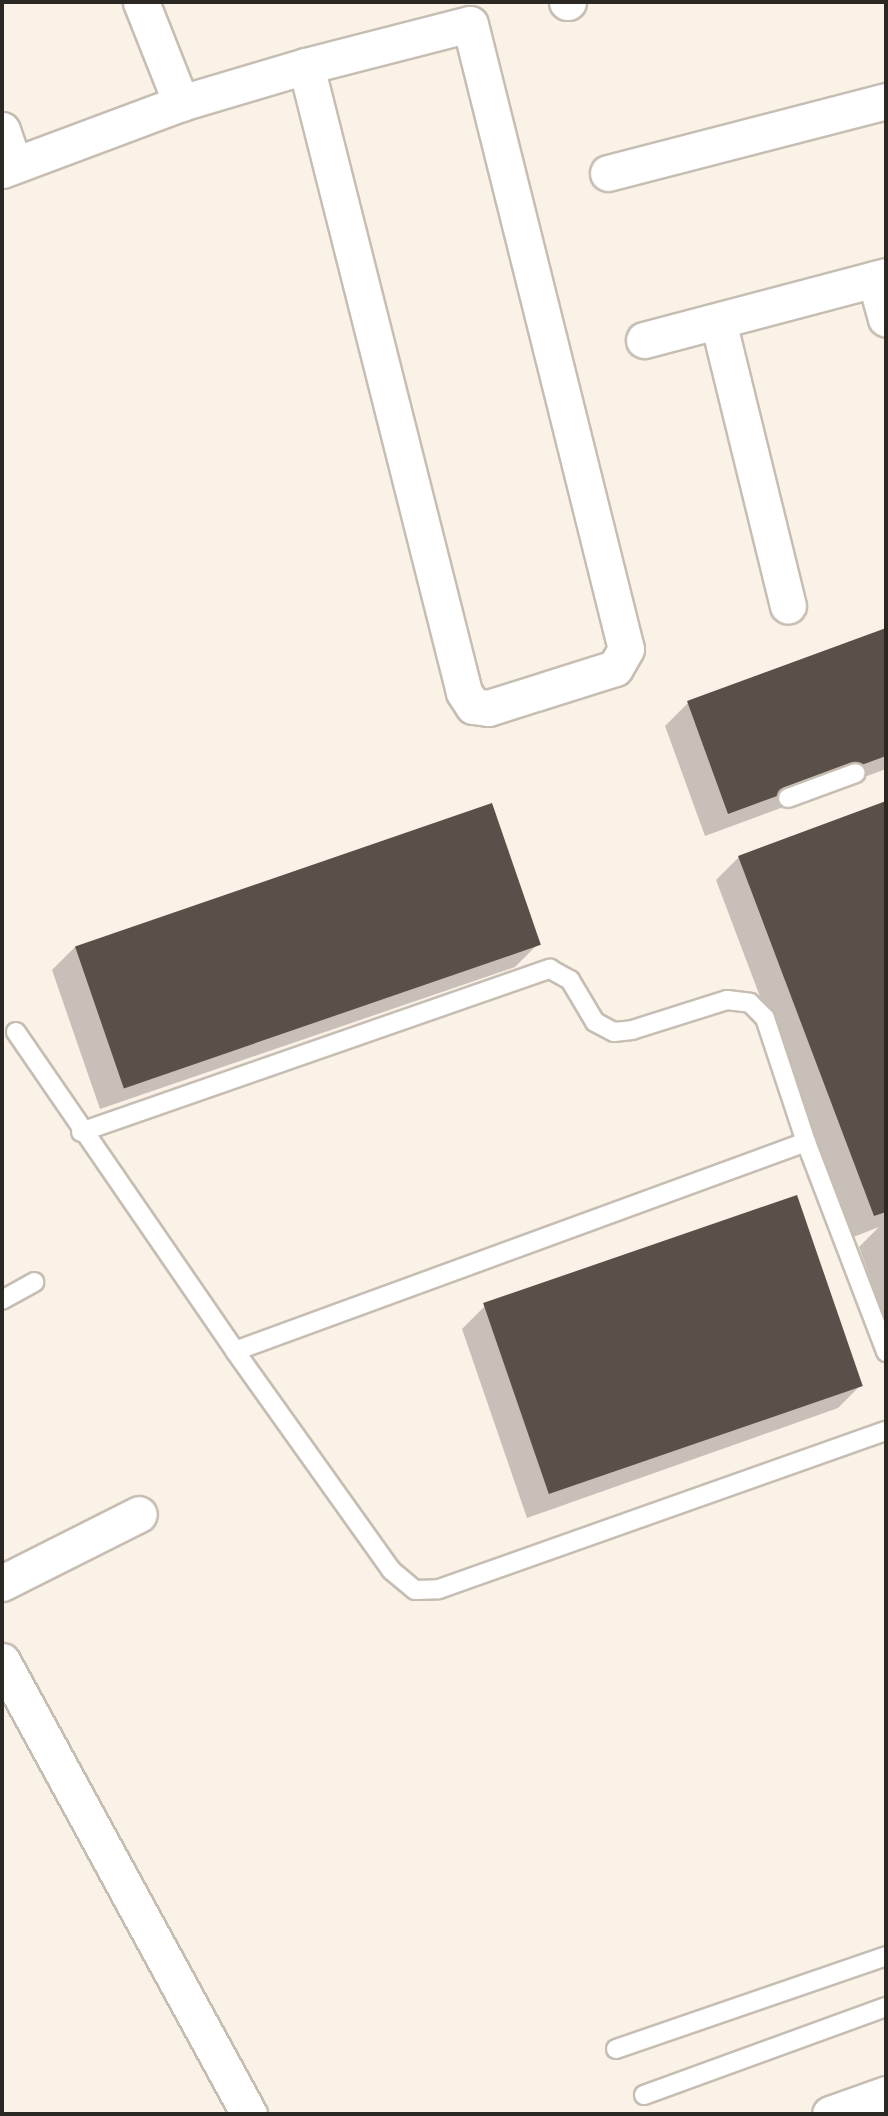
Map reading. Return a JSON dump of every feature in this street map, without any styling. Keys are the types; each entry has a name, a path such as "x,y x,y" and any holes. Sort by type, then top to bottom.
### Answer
{"street":[{"path":"141,2 181,103"},
{"path":"2,130 8,167 181,103 306,66 467,13 626,649 615,668 488,708 473,705 464,692 306,66"},
{"path":"608,173 886,102"},
{"path":"644,340 881,277 886,319"},
{"path":"718,321 788,606"},
{"path":"2,1583 139,1514"},
{"path":"2,1661 249,2114"},
{"path":"830,2114 886,2094"}],"lane":[{"path":"788,798 856,773"},
{"path":"81,1132 550,969 570,980 595,1022 614,1032 632,1031 727,1000 750,1003 765,1018 806,1142 886,1352"},
{"path":"16,1032 81,1132 391,1570 415,1590 439,1589 886,1431"},
{"path":"235,1351 806,1142"},
{"path":"2,1300 34,1282"},
{"path":"617,2049 886,1956"},
{"path":"644,2095 886,2007"}],"building":[{"path":"886,628 886,756 728,814 687,701"},
{"path":"886,801 886,1212 874,1216 738,856"},
{"path":"492,803 541,945 124,1088 75,947"},
{"path":"797,1195 863,1386 549,1494 483,1303"}]}
